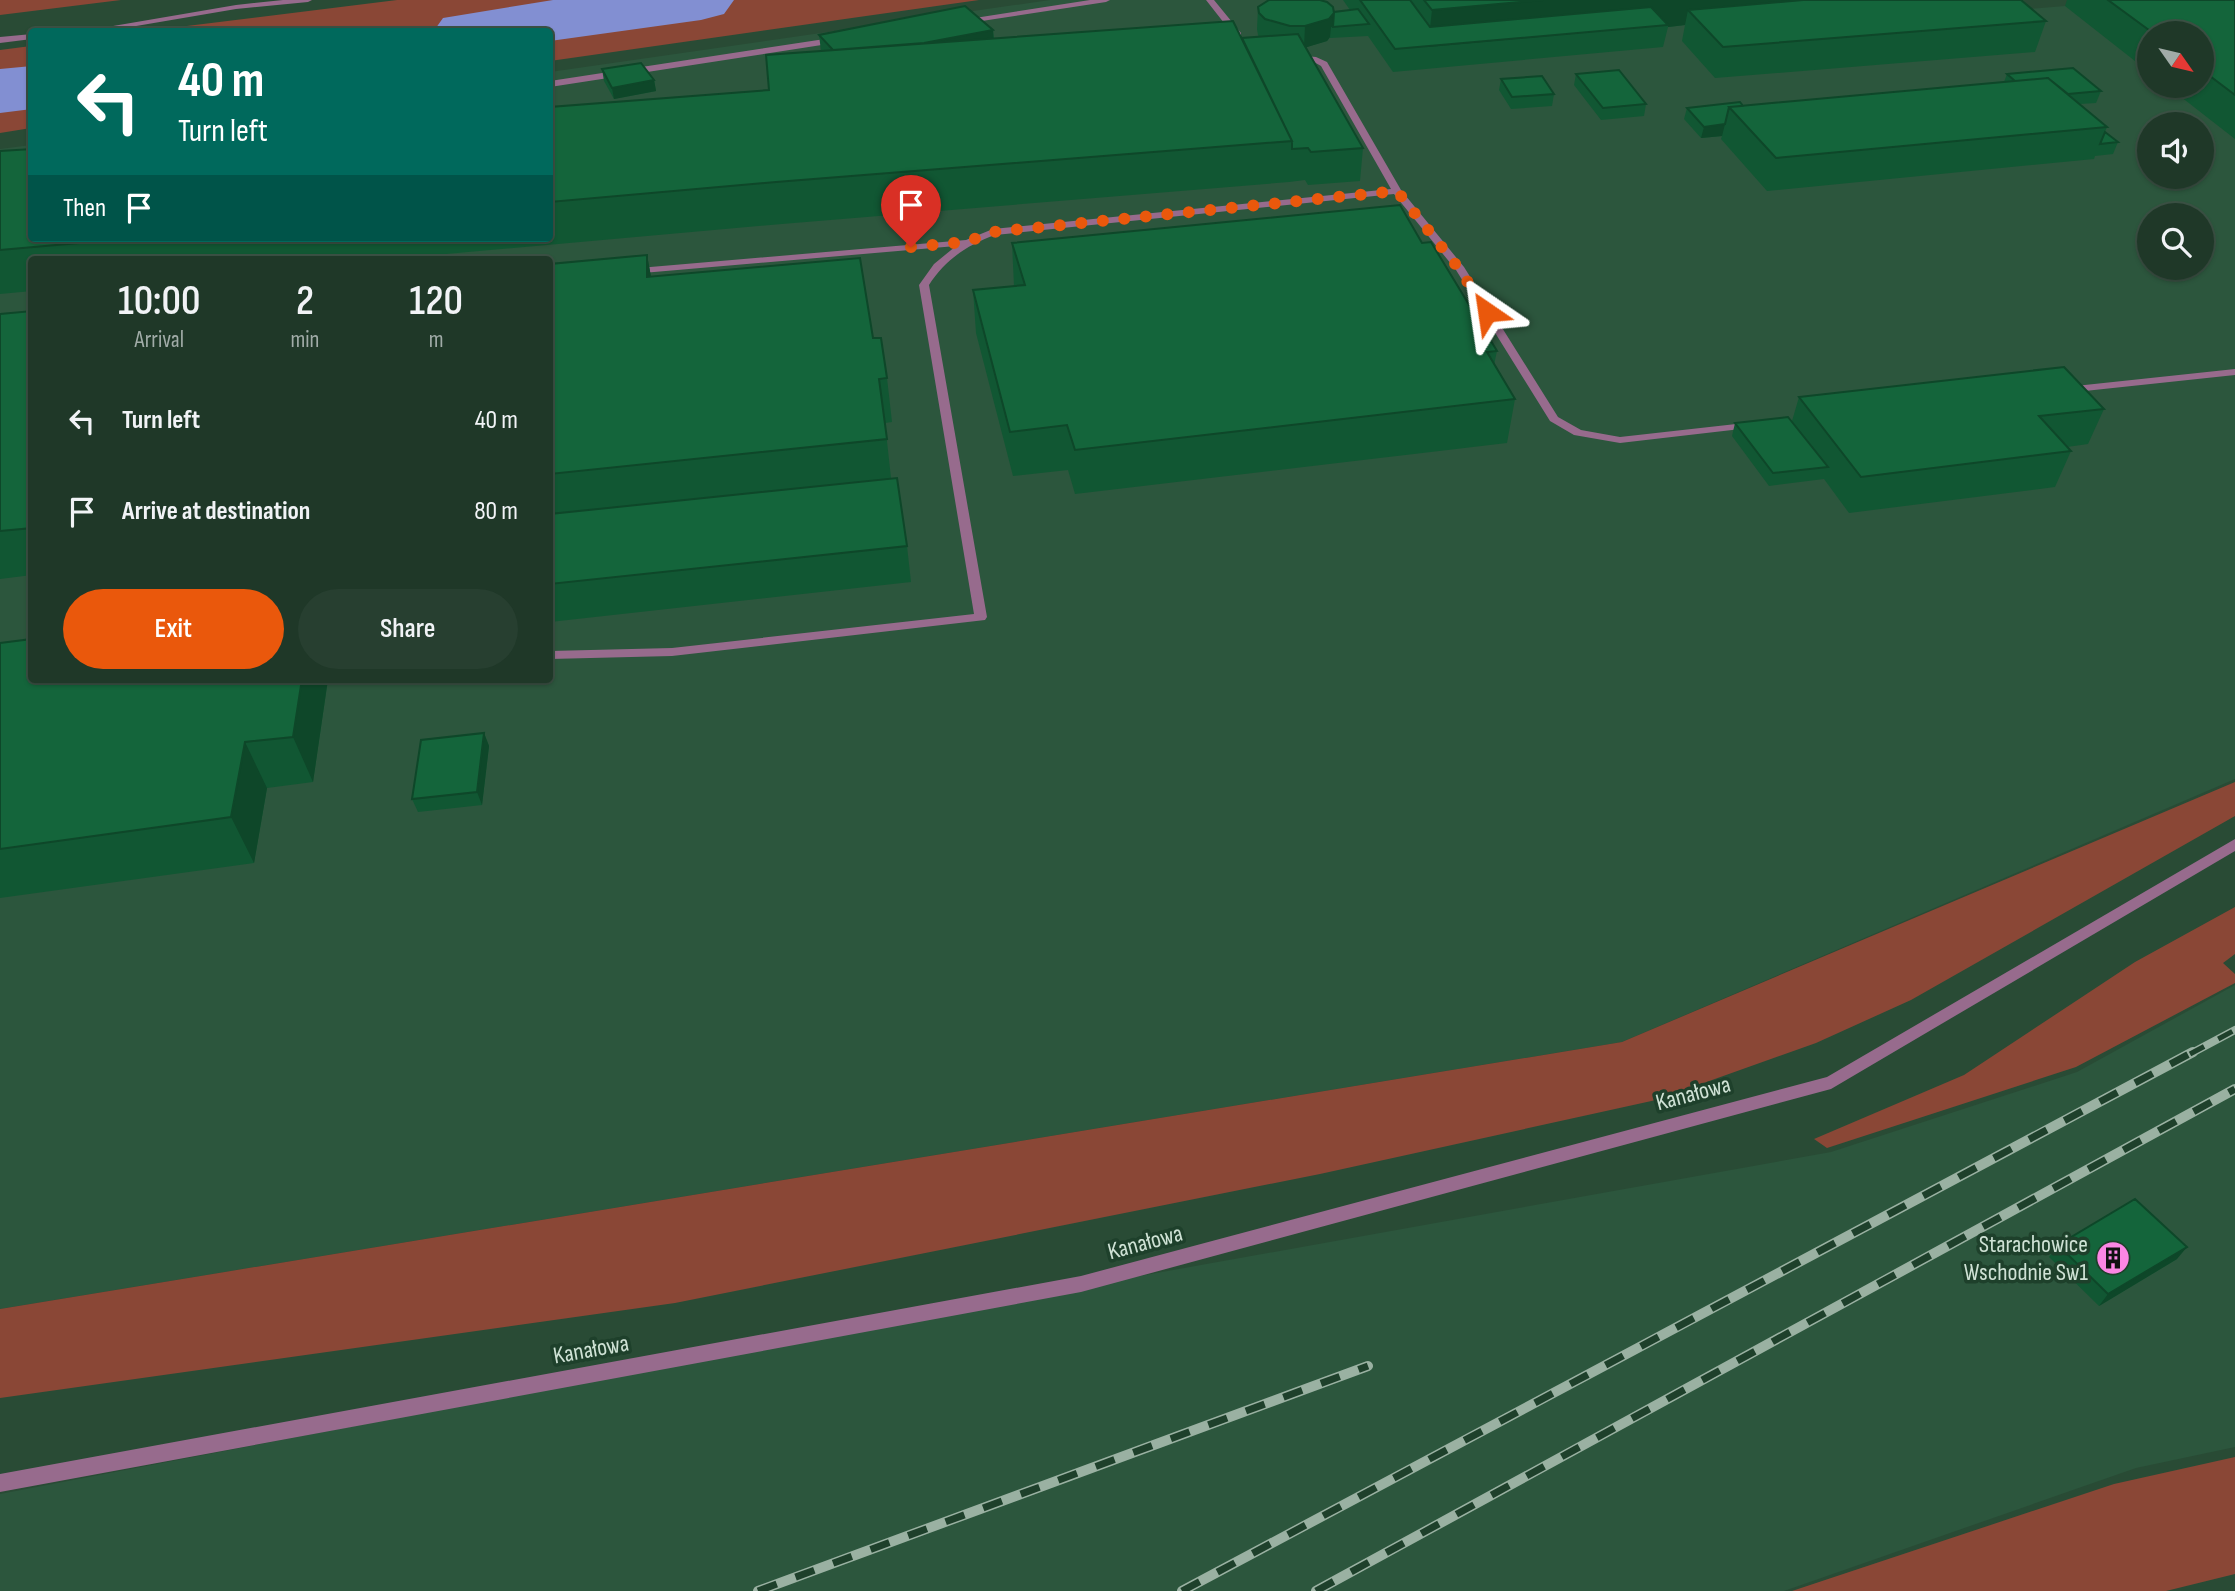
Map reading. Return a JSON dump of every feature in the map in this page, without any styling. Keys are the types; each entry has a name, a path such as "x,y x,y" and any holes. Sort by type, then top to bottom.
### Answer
{"lane":[{"path":"107,28 217,10 308,0"},
{"path":"957,22 1106,0"},
{"path":"1210,0 1242,41"},
{"path":"0,40 28,36"},
{"path":"553,84 848,39"},
{"path":"1278,58 1305,58 1324,64 1397,191 1460,270 1554,419 1578,433 1620,440 1765,424"},
{"path":"553,655 672,652 981,617 924,285 945,257 966,242 993,232 1397,191"},
{"path":"619,272 966,242"},
{"path":"2055,391 2235,372"},
{"name":"Kanałowa","path":"0,1483 1082,1284 1831,1082 2235,844"}],"shaded area":[{"path":"0,0 121,0 0,15"},
{"path":"397,0 979,0 553,61 553,28 170,28"},
{"path":"1050,0 1993,0 2006,11 2113,2 2137,23 2137,98 2214,98 2214,89 2235,93 2235,779 1622,1042 0,1309 0,149 28,145 28,242 553,242 553,72"},
{"path":"28,46 28,128 0,133 0,50"},
{"path":"2235,782 2235,816 1911,1000 1816,1043 1656,1100 1320,1174 675,1303 0,1398 0,1309 1622,1042"},
{"path":"2235,907 2235,954 2223,963 2235,974 2235,983 2076,1067 1827,1148 1814,1139 1964,1075 2135,962"},
{"path":"2235,985 2235,1447 2136,1468 1784,1591 0,1591 0,1494 1084,1286 1831,1152 2077,1072"},
{"path":"2235,1457 2235,1574 2166,1591 1792,1591 2114,1484"}],"building":[{"path":"1269,0 1320,0 1333,7 1334,13 1329,19 1305,26 1290,26 1265,19 1259,13 1258,7"},
{"path":"1360,0 1410,0 1430,27 1651,7 1668,25 1395,49"},
{"path":"1424,0 1543,0 1432,10"},
{"path":"1803,0 2021,0 2046,21 1723,47 1688,10"},
{"path":"2108,0 2235,0 2235,95 2214,79 2214,21 2137,21"},
{"path":"965,6 993,30 924,43 833,50 819,35"},
{"path":"1358,9 1369,24 1333,27 1334,12"},
{"path":"1233,21 1292,141 553,202 553,107 769,90 766,55"},
{"path":"1298,34 1363,148 1311,152 1308,148 1292,149 1292,141 1242,38"},
{"path":"641,63 654,80 612,88 602,69"},
{"path":"2073,68 2101,91 2068,94 2048,78 2015,81 2007,74"},
{"path":"1619,70 1646,104 1603,108 1576,74"},
{"path":"1542,76 1554,94 1512,97 1501,79"},
{"path":"2048,78 2107,127 1776,158 1729,107"},
{"path":"1740,102 1743,106 1729,107 1725,124 1704,127 1687,108"},
{"path":"2105,132 2118,142 2100,144"},
{"path":"28,149 28,242 90,242 0,250 0,151"},
{"path":"1400,205 1422,243 1431,242 1497,351 1487,352 1515,399 1075,450 1067,425 1010,432 973,290 1025,285 1012,243"},
{"path":"647,255 647,277 860,258 873,338 881,338 887,378 879,379 887,439 553,474 553,264"},
{"path":"28,311 28,528 0,531 0,314"},
{"path":"2064,367 2104,409 2039,416 2071,451 1861,477 1799,397"},
{"path":"1788,417 1828,467 1773,473 1735,423"},
{"path":"897,478 907,546 553,584 553,514"},
{"path":"28,640 28,683 301,683 293,737 245,742 231,817 0,849 0,643"},
{"path":"484,733 477,792 412,799 421,740"},
{"name":"Starachowice Wschodnie Sw1","path":"2135,1199 2187,1247 2108,1294 2058,1245"}],"waterway":[{"path":"496,28 701,0"},
{"path":"0,91 28,88"}],"railway":[{"path":"2190,1054 2235,1030"},
{"path":"1182,1591 2193,1052"},
{"path":"1316,1591 2235,1089"},
{"path":"758,1591 1368,1366"}],"place":[{"name":"Starachowice Wschodnie Sw1","path":"2113,1258"}],"route":[{"path":"911,247 966,242 993,232 1397,191 1460,270 1487,312"}]}
